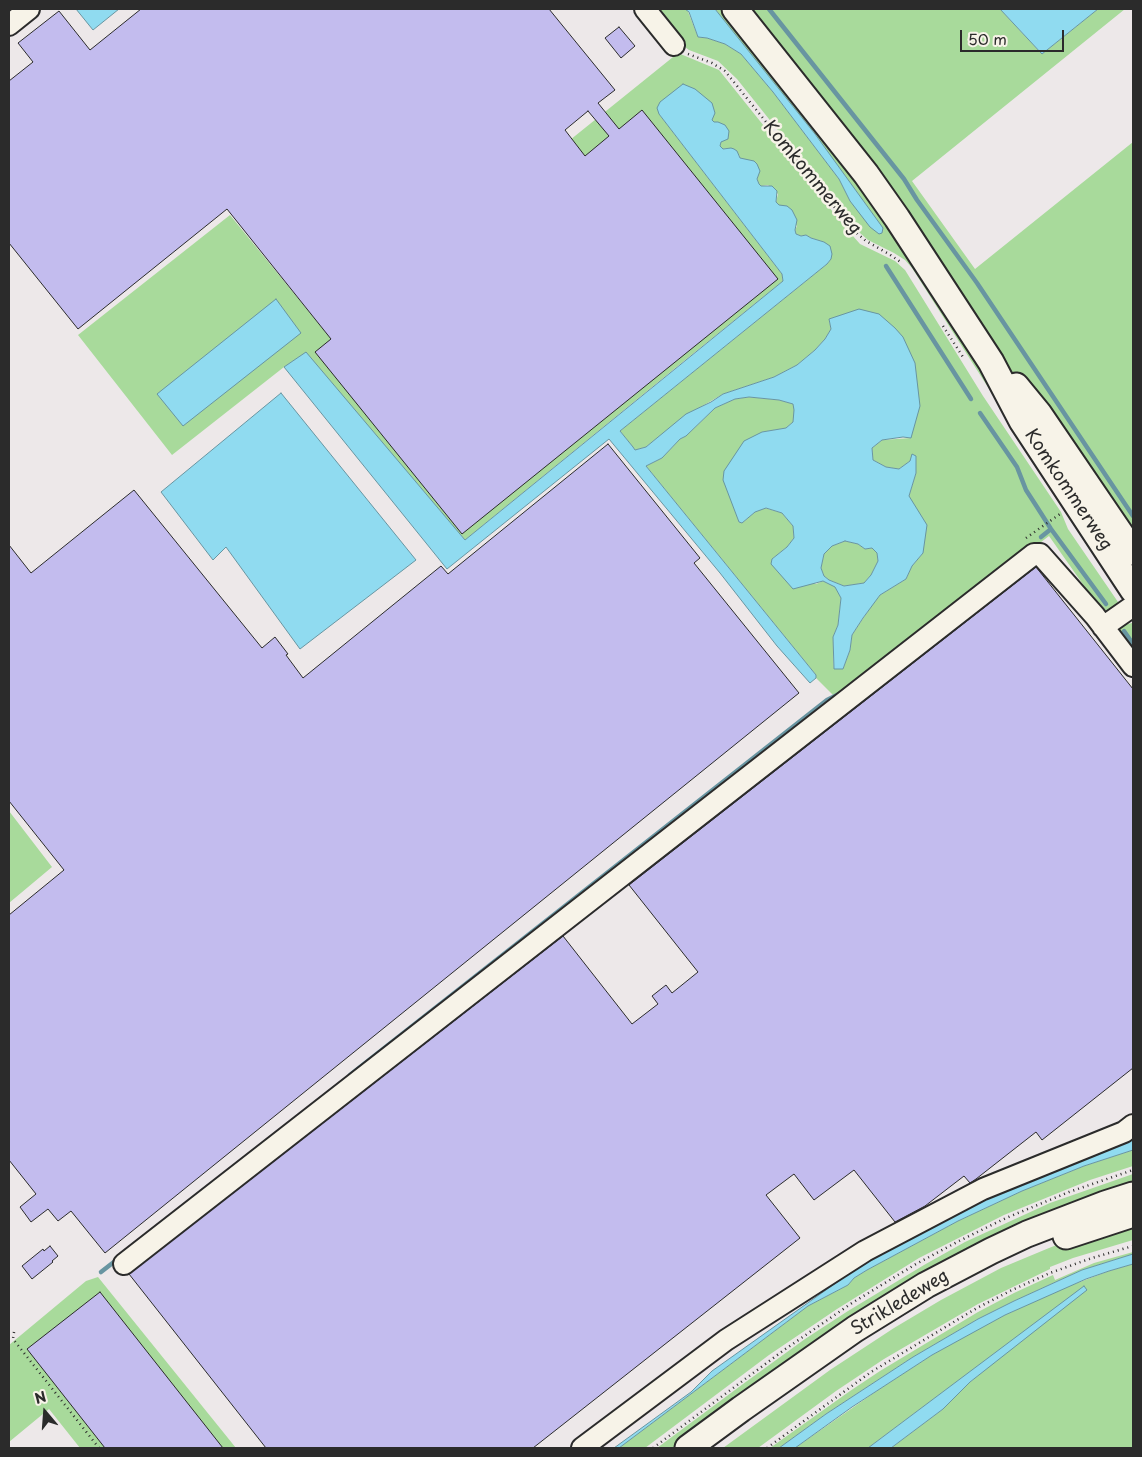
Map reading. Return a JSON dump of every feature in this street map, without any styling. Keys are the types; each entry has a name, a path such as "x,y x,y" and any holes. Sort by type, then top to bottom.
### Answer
{"main road":[{"name":"Komkommerweg","path":"735,9 866,174 897,218 979,363 1022,420 1133,590"},
{"name":"Komkommerweg","path":"979,363 1017,387 1039,414 1133,552"},
{"name":"Strikledeweg","path":"688,1448 741,1408 855,1329 926,1286 1027,1234 1133,1195"},
{"name":"Strikledeweg","path":"715,1448 805,1381 862,1342 965,1281 1034,1248 1133,1214"}],"street":[{"path":"645,9 674,45"},
{"path":"124,1264 1034,554 1040,554 1118,617 1133,666"},
{"path":"582,1448 726,1340 865,1251 983,1189 1124,1132 1133,1125"}],"path":[{"name":"Komkommerweg","path":"674,45 694,57 712,63 725,71 853,230 866,241 894,257 905,266"},
{"path":"941,324 979,363"},
{"name":"Komkommerweg","path":"1042,526 1063,511"},
{"path":"767,1448 871,1372 977,1308 1050,1273 1133,1246"},
{"path":"14,1332 13,1339 99,1448"}],"green space":[{"path":"654,9 687,9 698,37 725,44 741,54 773,92 839,179 850,201 882,228 815,134 715,9 725,9 823,131 967,336 1012,425 912,268 905,260 868,240 860,233 737,79 718,61 689,50 677,41"},
{"path":"746,9 1000,9 1042,54 1098,9 1125,9 912,181 975,269 1133,142 1133,545 991,344"},
{"path":"678,53 719,70 860,244 895,261 905,270 983,396 1061,512 1068,529 1118,602 1108,613 1089,593 1049,536 838,700 816,678 816,675 646,466 662,458 715,408 735,399 749,397 779,400 793,404 795,410 793,422 786,428 762,432 733,504 739,522 742,523 755,512 765,508 782,513 793,526 794,538 787,547 772,559 816,584 823,581 835,586 841,598 838,625 833,637 834,669 843,669 850,650 852,635 872,605 880,595 906,579 912,566 923,553 909,496 916,473 910,461 899,469 886,467 873,460 872,448 882,440 911,438 837,317 829,319 831,329 825,339 797,365 774,377 723,394 680,419 646,447 635,450 620,431 831,259 824,242 806,235 796,234 797,226 776,202 778,194 768,185 761,186 759,184 758,175 750,160 740,158 739,155 727,148 721,148 721,142 712,120 659,114 782,274 783,281 465,540 306,353 284,367 172,455 78,335 230,215 328,335"},
{"path":"845,541 858,544 865,549 872,548 877,553 878,561 871,575 864,583 844,586 824,576 821,568 824,554 832,546"},
{"path":"1132,623 1133,655 1119,635 1119,629 1124,625"},
{"path":"9,811 52,867 9,903"},
{"path":"1133,1150 1133,1166 1090,1180 1004,1215 919,1258 837,1309 769,1355 645,1448 619,1448 808,1306 848,1285 854,1278 867,1270 958,1221 1022,1191 1084,1166"},
{"path":"1133,1174 1133,1192 1022,1233 683,1448 657,1448 805,1339 924,1265 965,1242 1050,1203"},
{"path":"1133,1219 1133,1240 1050,1267 1050,1269 978,1304 884,1359 836,1391 758,1448 723,1448 830,1370 941,1300 1001,1268 1077,1237"},
{"path":"1133,1252 1133,1254 1082,1270 978,1319 913,1357 826,1414 779,1448 770,1448 880,1371 978,1312 1053,1275 1055,1280 1094,1263"},
{"path":"1133,1264 1133,1448 891,1448 943,1409 970,1382 1084,1287 868,1448 795,1448 878,1390 967,1335 1064,1288"},
{"path":"98,1277 236,1448 80,1448 49,1409 9,1442 9,1345 86,1281"}],"water":[{"path":"76,9 119,9 93,30"},
{"path":"685,9 715,9 815,134 883,228 882,233 879,234 870,227 850,201 839,179 773,92 741,54 725,44 698,37 689,12"},
{"path":"1000,9 1098,9 1042,54"},
{"path":"683,84 695,89 712,103 715,113 712,120 725,125 729,131 728,139 721,142 720,146 723,149 734,149 740,158 754,161 760,171 757,179 759,184 761,186 772,186 777,191 776,202 792,210 797,220 796,234 806,235 824,242 830,246 832,254 827,264 620,431 635,450 646,447 686,414 723,394 774,377 797,365 825,339 831,329 829,319 859,309 879,314 895,328 903,337 915,363 920,406 911,438 903,437 882,440 872,448 873,460 886,467 899,469 910,461 912,454 916,456 916,473 909,496 927,525 923,553 912,566 906,579 880,595 863,618 852,635 850,650 843,669 834,669 833,637 838,625 841,598 835,587 823,581 793,589 771,564 772,559 787,547 794,538 793,526 782,513 766,508 755,512 742,523 739,522 723,480 724,471 744,441 762,432 786,428 793,422 793,404 779,400 749,397 735,399 715,408 662,458 646,466 816,675 816,678 810,683 777,646 720,573 609,439 447,569 284,367 306,352 465,540 783,281 782,274 659,114 657,108 660,102","holes":["845,541 858,544 865,549 872,548 877,553 878,561 871,575 864,583 844,586 824,576 821,568 824,554 832,546"]},
{"path":"276,299 301,333 183,426 157,394"},
{"path":"281,393 416,560 300,649 226,547 213,560 161,492"},
{"path":"1133,1139 1133,1150 1084,1166 1022,1191 958,1221 867,1270 854,1278 848,1285 808,1306 619,1448 614,1448 691,1392 712,1371 878,1253 959,1209 1104,1148"},
{"path":"1133,1254 1133,1264 1086,1279 1005,1315 932,1355 852,1407 795,1448 779,1448 826,1414 913,1357 978,1319 1082,1270"},
{"path":"1084,1286 1087,1290 970,1382 943,1409 891,1448 868,1448"}],"building":[{"path":"141,9 549,9 615,90 598,103 619,129 642,110 778,279 462,534 315,352 331,339 227,209 78,329 9,243 9,81 33,62 18,43 59,11 90,50","holes":["588,111 609,136 585,156 565,130"]},
{"path":"619,27 635,46 621,58 605,38"},
{"path":"608,444 700,558 694,563 799,693 105,1253 71,1211 58,1221 48,1209 31,1222 20,1207 36,1194 9,1160 9,915 64,870 9,801 9,545 31,573 134,490 262,648 275,637 303,678 441,566 448,574"},
{"path":"1036,567 1133,689 1133,1068 1042,1140 1036,1132 970,1183 964,1176 925,1206 895,1222 854,1170 814,1200 794,1174 766,1195 800,1238 533,1448 266,1448 129,1274 563,936 632,1024 658,1004 652,996 666,985 672,993 698,972 629,885"},
{"path":"50,1246 58,1256 32,1279 22,1266 43,1249 44,1251"},
{"path":"100,1292 223,1448 105,1448 27,1349"}],"waterway":[{"path":"769,9 904,179 977,283 1133,516"},
{"path":"886,266 971,399"},
{"path":"980,413 1017,467 1026,490 1051,529 1106,604"},
{"path":"1041,537 1051,529"},
{"path":"1124,631 1133,644"},
{"path":"350,1075 827,700 839,694"},
{"path":"101,1272 119,1258"}]}
